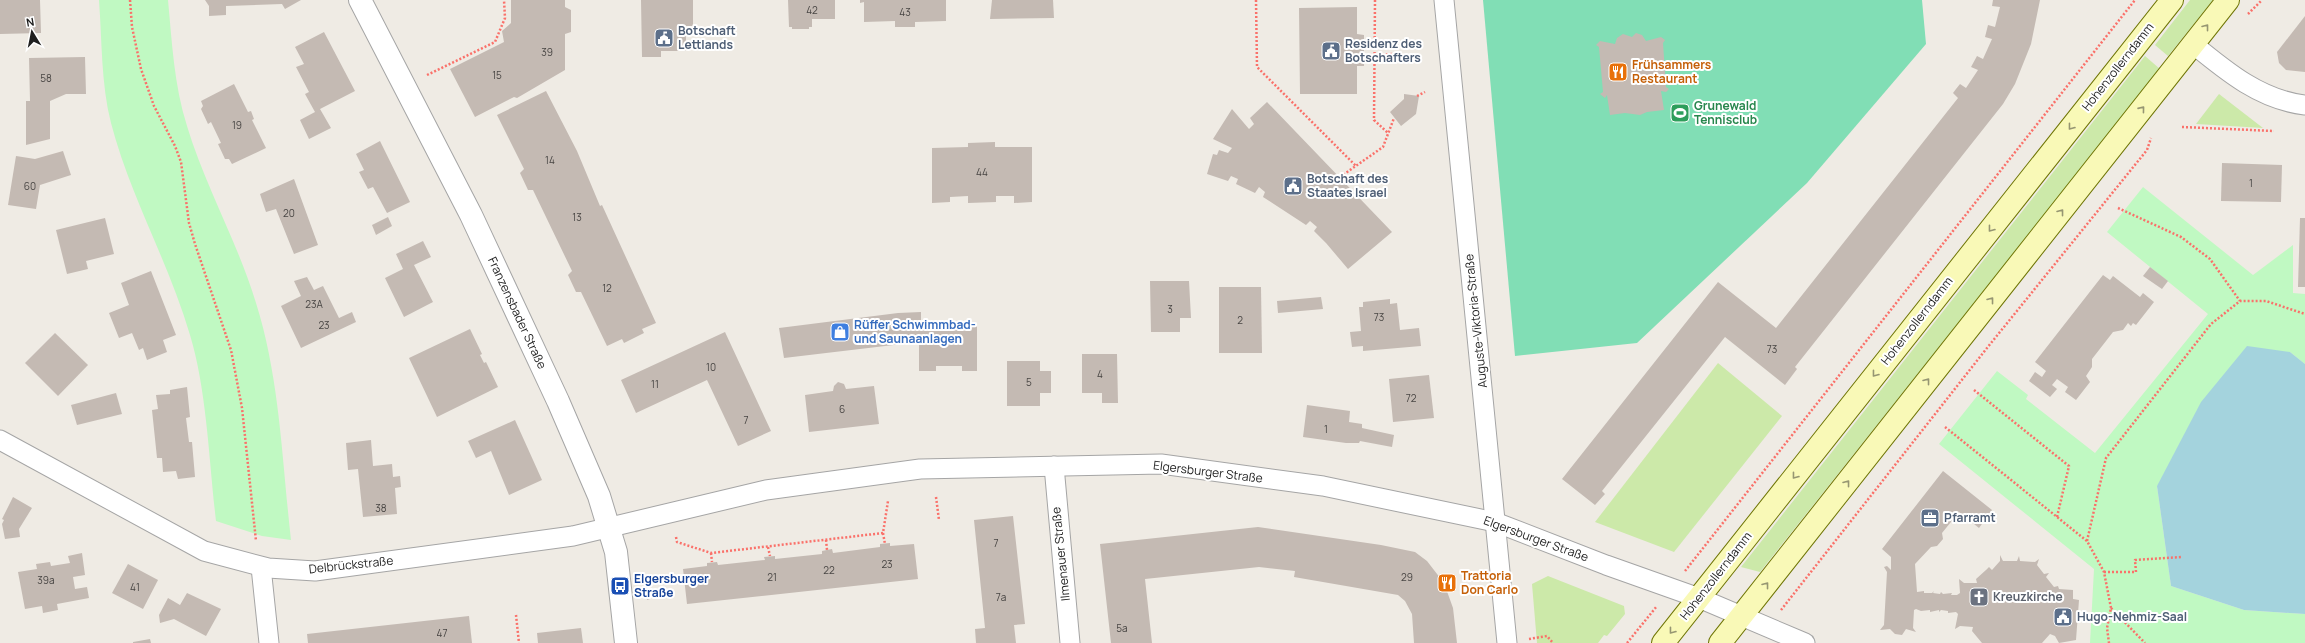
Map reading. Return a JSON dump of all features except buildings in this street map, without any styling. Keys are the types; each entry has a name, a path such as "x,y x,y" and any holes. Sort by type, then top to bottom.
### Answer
{"main road":[{"name":"Hohenzollerndamm","path":"1663,643 2172,0"},
{"path":"1720,643 2228,0"}],"street":[{"name":"Franzensbader Straße","path":"360,0 471,215 558,401 599,496 610,528 616,552 626,643"},
{"name":"Auguste-Viktoria-Straße","path":"1444,0 1507,642"},
{"path":"2193,44 2226,72 2253,88 2284,103 2305,105"},
{"name":"Delbrückstraße","path":"0,440 204,551 261,567 315,571 532,543 610,528"},
{"name":"Elgersburger Straße","path":"610,528 766,490 920,468 1161,464 1323,486 1495,522 1598,562 1699,598 1805,643"},
{"name":"Ilmenauer Straße","path":"1054,466 1070,643"},
{"path":"261,567 269,643"}],"path":[{"path":"130,0 132,28 140,69 154,106 175,146 181,162 190,223 195,244 231,350 242,408 256,541"},
{"path":"427,75 495,42 504,18 504,0"},
{"path":"1256,0 1257,67 1356,166"},
{"path":"1375,0 1374,120 1388,133"},
{"path":"1697,554 2135,0"},
{"path":"1366,56 1412,56"},
{"path":"1417,96 1426,92"},
{"path":"1340,177 1383,147 1394,118"},
{"path":"2182,127 2274,131"},
{"path":"1801,584 2146,150 2151,136"},
{"path":"2118,208 2181,237 2210,259 2240,301"},
{"path":"2087,541 2106,458 2211,324 2240,301 2266,301 2305,314"},
{"path":"1974,390 2069,466 2057,517"},
{"path":"1945,427 2087,541 2104,572 2111,608 2107,628 2109,643"},
{"path":"936,497 939,520"},
{"path":"884,544 883,533 888,501"},
{"path":"676,537 678,542 711,553 883,533"},
{"path":"826,540 827,550"},
{"path":"768,547 770,556"},
{"path":"711,553 712,562"},
{"path":"2104,572 2136,572 2135,560 2181,557"},
{"path":"2111,608 2145,643"},
{"path":"516,615 519,643"},
{"path":"1627,643 1635,632"},
{"path":"1507,642 1547,636 1553,643"}],"green space":[{"path":"99,0 168,0 176,79 187,126 203,171 249,281 264,332 279,420 291,540 262,536 216,521 207,427 196,357 181,308 128,177 111,123 105,93"},
{"name":"Grunewald Tennisclub","path":"1483,0 1922,0 1926,44 1807,183 1637,343 1515,356"},
{"path":"2190,0 2213,0 2168,56 2155,45"},
{"path":"2145,56 2160,69 1760,572 1741,567"},
{"path":"2219,94 2263,128 2196,124"},
{"path":"2143,187 2253,275 2293,245 2293,293 2305,294 2305,364 2290,352 2157,486 2171,586 2244,610 2305,614 2305,643 2090,643 2094,569 1939,444 1997,371 2028,395 2026,399 2095,453 2208,314 2107,232"},
{"path":"1718,363 1782,416 1674,552 1595,522"},
{"path":"1548,576 1624,606 1625,614 1607,636 1604,635 1598,643 1537,643 1532,584"}],"water":[{"path":"2247,346 2290,352 2305,364 2305,614 2244,610 2171,586 2157,486 2201,402"}],"place":[{"name":"Botschaft Lettlands","path":"664,38"},
{"name":"Residenz des Botschafters","path":"1331,51"},
{"name":"Frühsammers Restaurant","path":"1618,72"},
{"name":"Grunewald Tennisclub","path":"1680,113"},
{"name":"Botschaft des Staates Israel","path":"1293,186"},
{"name":"Rüffer Schwimmbad- und Saunaanlagen","path":"840,332"},
{"name":"Pfarramt","path":"1930,518"},
{"name":"Trattoria Don Carlo","path":"1447,583"},
{"name":"Elgersburger Straße","path":"620,586"},
{"name":"Kreuzkirche","path":"1979,597"},
{"name":"Hugo-Nehmiz-Saal","path":"2063,617"}]}
